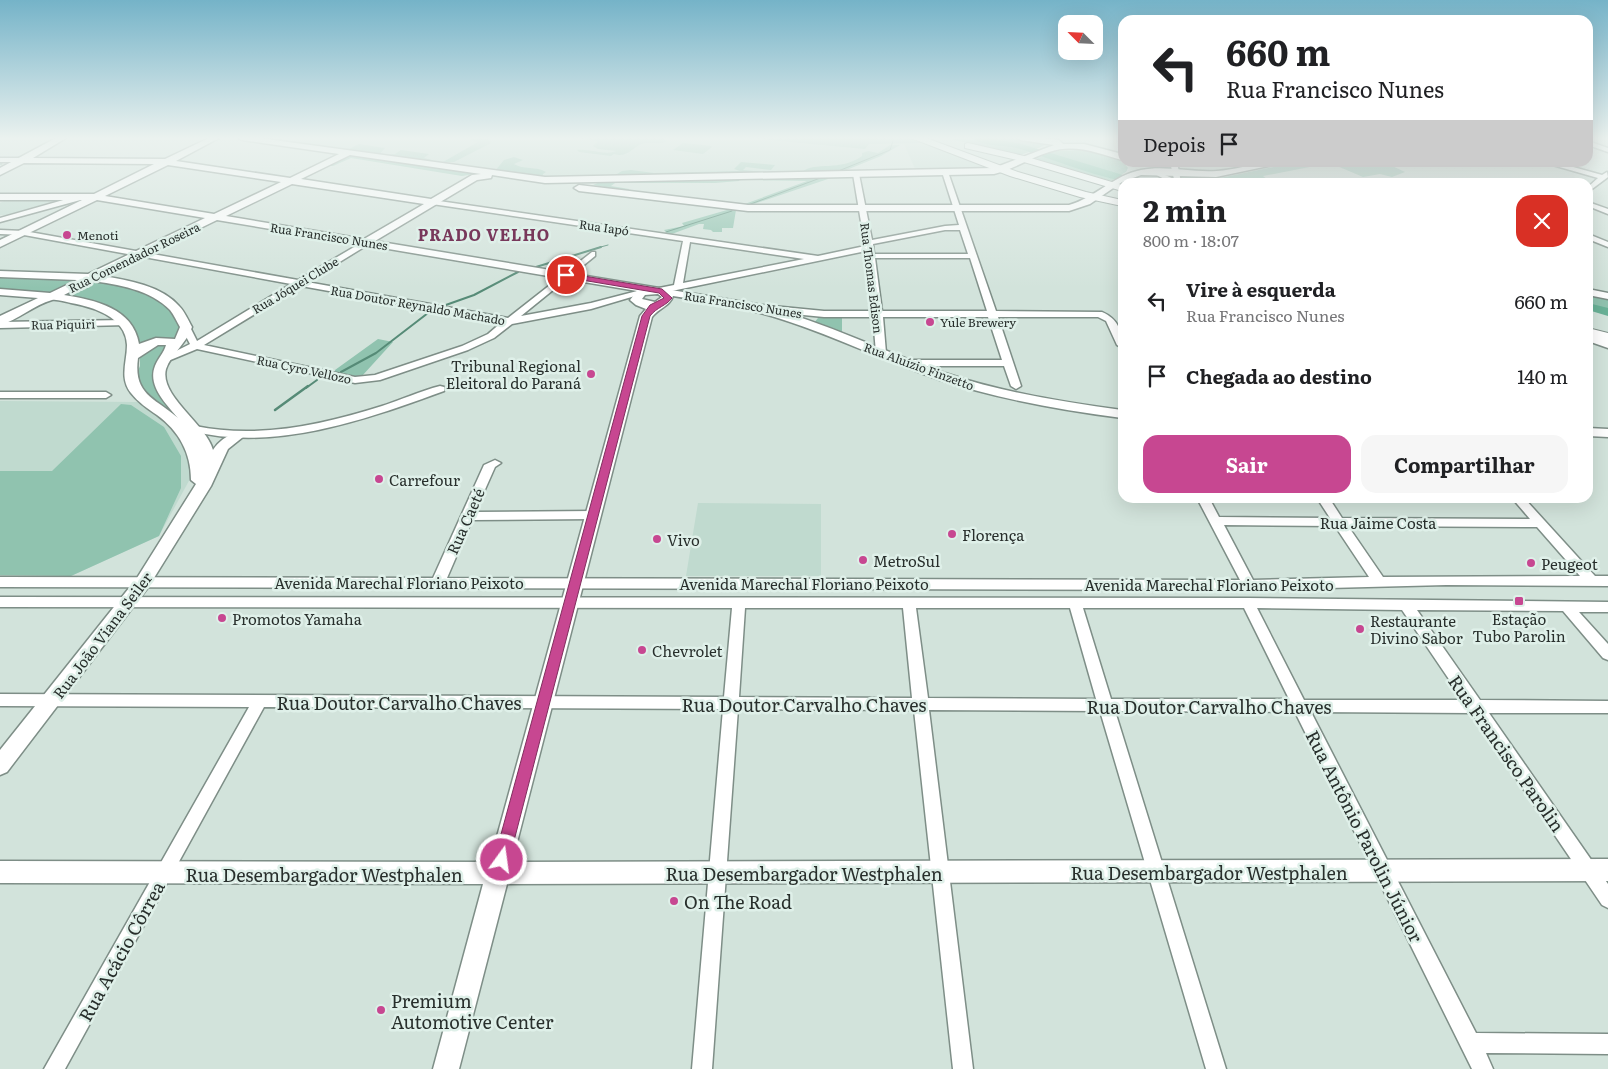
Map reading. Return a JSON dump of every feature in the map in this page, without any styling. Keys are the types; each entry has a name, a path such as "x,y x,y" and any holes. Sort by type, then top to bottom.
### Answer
{"highway":[{"path":"1061,188 1118,202"},
{"path":"1593,326 1608,330"},
{"path":"1593,334 1608,338"}],"main road":[{"path":"0,244 114,188"},
{"name":"Rua Comendador Roseira","path":"0,321 277,188"},
{"name":"Rua Iapó","path":"337,188 432,202"},
{"name":"Rua Jóquei Clube","path":"366,242 452,188"},
{"path":"580,188 748,208 1070,208 1084,204 1114,188"},
{"name":"Rua Francisco Nunes","path":"0,197 96,197 750,306"},
{"path":"0,274 88,278 119,282 156,294 174,307 186,328 181,340 160,368 159,382 206,453 208,476"},
{"path":"646,304 664,302 668,291"},
{"path":"446,1069 593,515 646,304 668,291"},
{"path":"0,292 50,297 101,307 125,323 133,341 130,376 136,390 196,438"},
{"name":"Rua Aluízio Finzetto","path":"750,306 810,325 945,377 1004,393 1066,406 1118,413"},
{"path":"1593,340 1608,344"},
{"path":"132,357 145,346 158,341 173,344 167,357"},
{"path":"1593,432 1608,433"},
{"name":"Rua João Viana Seiler","path":"0,766 144,582 208,476 222,447 236,437"},
{"name":"Rua João Viana Seiler","path":"195,497 199,475 196,438"},
{"name":"Rua Desembargador Westphalen","path":"0,872 498,874 1598,870"}],"street":[{"name":"Rua Thomas Edison","path":"859,188 878,315 880,353"},
{"path":"951,188 1016,386"},
{"path":"0,220 81,197"},
{"name":"Rua Iapó","path":"432,202 817,258"},
{"path":"1593,206 1608,212"},
{"path":"668,291 817,258 869,249 945,228 964,227"},
{"name":"Rua Doutor Reynaldo Machado","path":"0,232 24,233 511,321"},
{"path":"1593,238 1608,245"},
{"path":"668,291 687,239"},
{"name":"Rua Jóquei Clube","path":"167,357 197,346 366,242"},
{"path":"869,249 974,256"},
{"name":"Rua Iapó","path":"761,251 779,258 779,266"},
{"name":"Rua Cyro Vellozo","path":"197,346 363,381 466,348 491,336 592,254"},
{"path":"1593,293 1608,296"},
{"path":"511,321 591,306 646,304"},
{"name":"Rua Francisco Nunes","path":"750,306 824,314 1096,314 1110,319 1118,336"},
{"name":"Rua Francisco Nunes","path":"810,325 809,321 812,318 824,314"},
{"name":"Rua Piquiri","path":"0,325 125,323"},
{"path":"186,328 197,346"},
{"path":"907,363 1008,363"},
{"path":"196,438 236,437 304,429 341,421 405,402 440,389"},
{"path":"0,395 106,395"},
{"path":"196,438 216,435 255,434"},
{"name":"Rua Caeté","path":"438,582 490,465 495,463"},
{"path":"1206,503 1249,585"},
{"path":"1327,503 1380,583"},
{"path":"1522,503 1591,580"},
{"path":"468,516 593,515"},
{"name":"Rua Jaime Costa","path":"1216,521 1540,523"},
{"name":"Avenida Marechal Floriano Peixoto","path":"0,602 535,603 572,593 1608,581"},
{"name":"Avenida Marechal Floriano Peixoto","path":"0,582 540,583 572,593 739,603 1248,603 1608,607"},
{"path":"535,603 541,600 547,591 544,584 540,583"},
{"path":"702,1069 739,603"},
{"path":"909,603 963,1069"},
{"path":"1074,603 1216,1069"},
{"name":"Rua Antônio Parolin Júnior","path":"1248,603 1483,1069"},
{"name":"Rua Francisco Parolin","path":"1407,606 1476,707 1598,870 1608,899"},
{"path":"1568,608 1608,654"},
{"name":"Rua Doutor Carvalho Chaves","path":"0,700 1608,707"},
{"name":"Rua Acácio Côrrea","path":"54,1069 260,701"},
{"path":"1469,1043 1608,1044"}],"shaded area":[{"path":"6,200 58,200 9,215 0,215 0,203"},
{"path":"0,401 139,402 171,427 185,445 191,477 159,536 71,576 0,576"},
{"path":"698,503 821,504 821,576 686,576"}],"green space":[{"path":"610,188 629,189 628,191"},
{"path":"788,188 802,188 751,205 742,205"},
{"path":"727,210 736,210 733,228 722,228 722,232 703,229 704,224 669,235 664,230 684,226 682,223"},
{"path":"0,276 78,280 51,294 0,290"},
{"path":"90,282 103,282 131,287 156,299 175,317 181,329 176,340 157,339 137,347 129,324 120,316 98,305 62,295"},
{"path":"1593,295 1608,297 1608,309 1593,307"},
{"path":"818,318 842,318 842,333 814,323"},
{"path":"378,339 393,342 362,376 364,380 335,374 335,370"},
{"path":"167,343 154,370 153,383 179,419 144,391 136,375 140,366 140,353 148,346"},
{"path":"121,404 131,405 164,427 181,456 181,488 159,536 71,576 0,575 0,471 52,471"}],"waterway":[{"path":"748,205 794,188"},
{"path":"666,232 732,211"},
{"path":"597,248 608,245"},
{"path":"536,267 601,247"},
{"path":"443,306 474,295 518,272"},
{"path":"1593,308 1608,312"},
{"path":"341,372 376,353 428,313"},
{"path":"306,388 317,380"},
{"path":"275,410 308,386"}],"place":[{"name":"Menoti","path":"67,235"},
{"name":"Yule Brewery","path":"930,322"},
{"name":"Tribunal Regional Eleitoral do Paraná","path":"591,374"},
{"name":"Carrefour","path":"379,479"},
{"name":"Florença","path":"952,534"},
{"name":"Vivo","path":"657,539"},
{"name":"MetroSul","path":"863,560"},
{"name":"Peugeot","path":"1531,563"},
{"name":"Estação Tubo Parolin","path":"1519,601"},
{"name":"Promotos Yamaha","path":"222,618"},
{"name":"Restaurante Divino Sabor","path":"1360,629"},
{"name":"Chevrolet","path":"642,650"},
{"name":"On The Road","path":"674,901"},
{"name":"Premium Automotive Center","path":"381,1010"}],"district":[{"name":"PRADO VELHO","path":"484,234"}],"route":[{"path":"502,860 646,316 652,307 664,302 668,298 668,295 662,291 566,275"}]}
